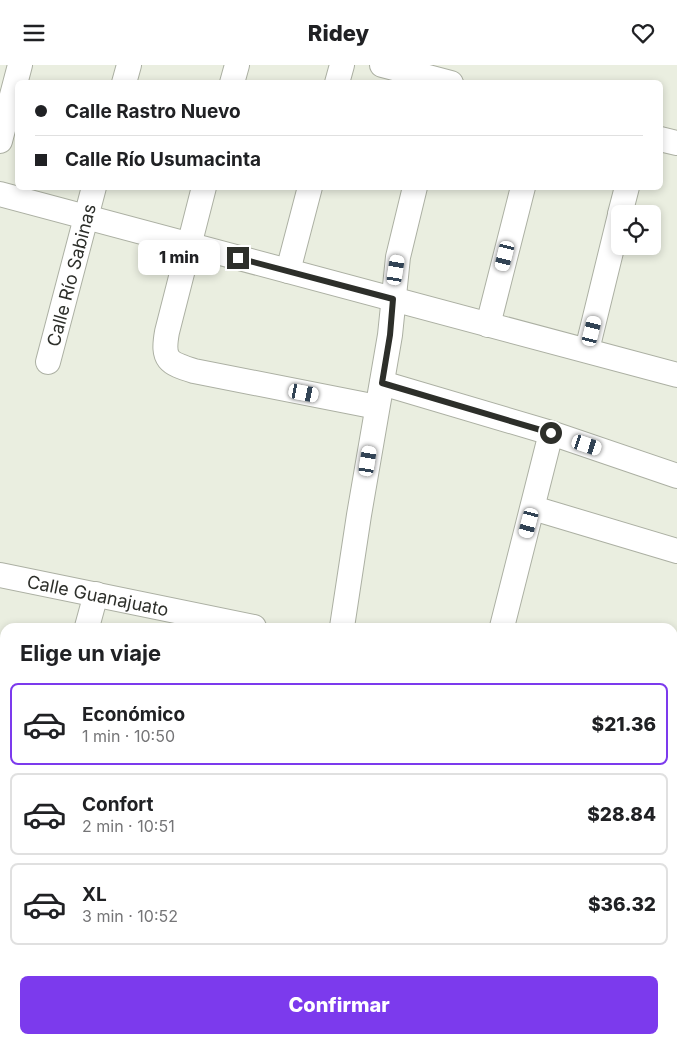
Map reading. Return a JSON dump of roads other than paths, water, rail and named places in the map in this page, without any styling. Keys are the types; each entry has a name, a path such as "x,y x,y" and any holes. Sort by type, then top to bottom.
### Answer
{"street":[{"path":"16,80 20,65"},
{"path":"125,80 129,65"},
{"path":"233,80 237,65"},
{"path":"338,80 342,65"},
{"path":"382,65 437,80"},
{"path":"0,141 15,84"},
{"path":"663,140 677,143"},
{"name":"Calle Río Sabinas","path":"48,362 93,190"},
{"path":"203,190 165,340 168,357 174,365 194,371 377,407"},
{"path":"288,271 309,190"},
{"path":"343,623 390,335 398,257 414,190"},
{"path":"488,325 522,190"},
{"path":"622,205 626,190"},
{"path":"0,194 677,375"},
{"path":"587,350 611,252"},
{"path":"382,383 551,433 677,476"},
{"path":"503,623 551,433"},
{"path":"533,508 677,551"},
{"name":"Calle Guanajuato","path":"0,575 235,623"},
{"path":"88,623 96,594"}]}
